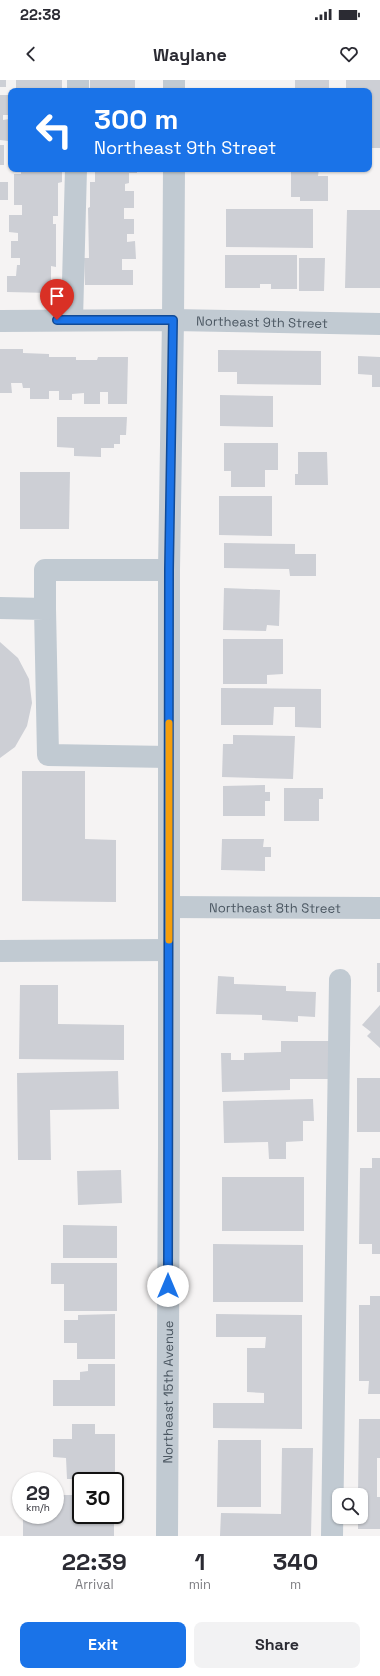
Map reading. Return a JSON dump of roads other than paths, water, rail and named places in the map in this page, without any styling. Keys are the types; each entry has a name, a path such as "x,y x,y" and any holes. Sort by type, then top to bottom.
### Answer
{"street":[{"path":"72,320 76,172"},
{"name":"Northeast 15th Avenue","path":"167,1536 169,570 174,172"},
{"name":"Northeast 9th Street","path":"0,321 173,320 380,324"},
{"path":"169,570 45,570 48,755 169,757"},
{"path":"0,608 46,609"},
{"name":"Northeast 8th Street","path":"169,907 380,908"},
{"path":"0,951 169,950"},
{"path":"332,1536 340,980"}]}
